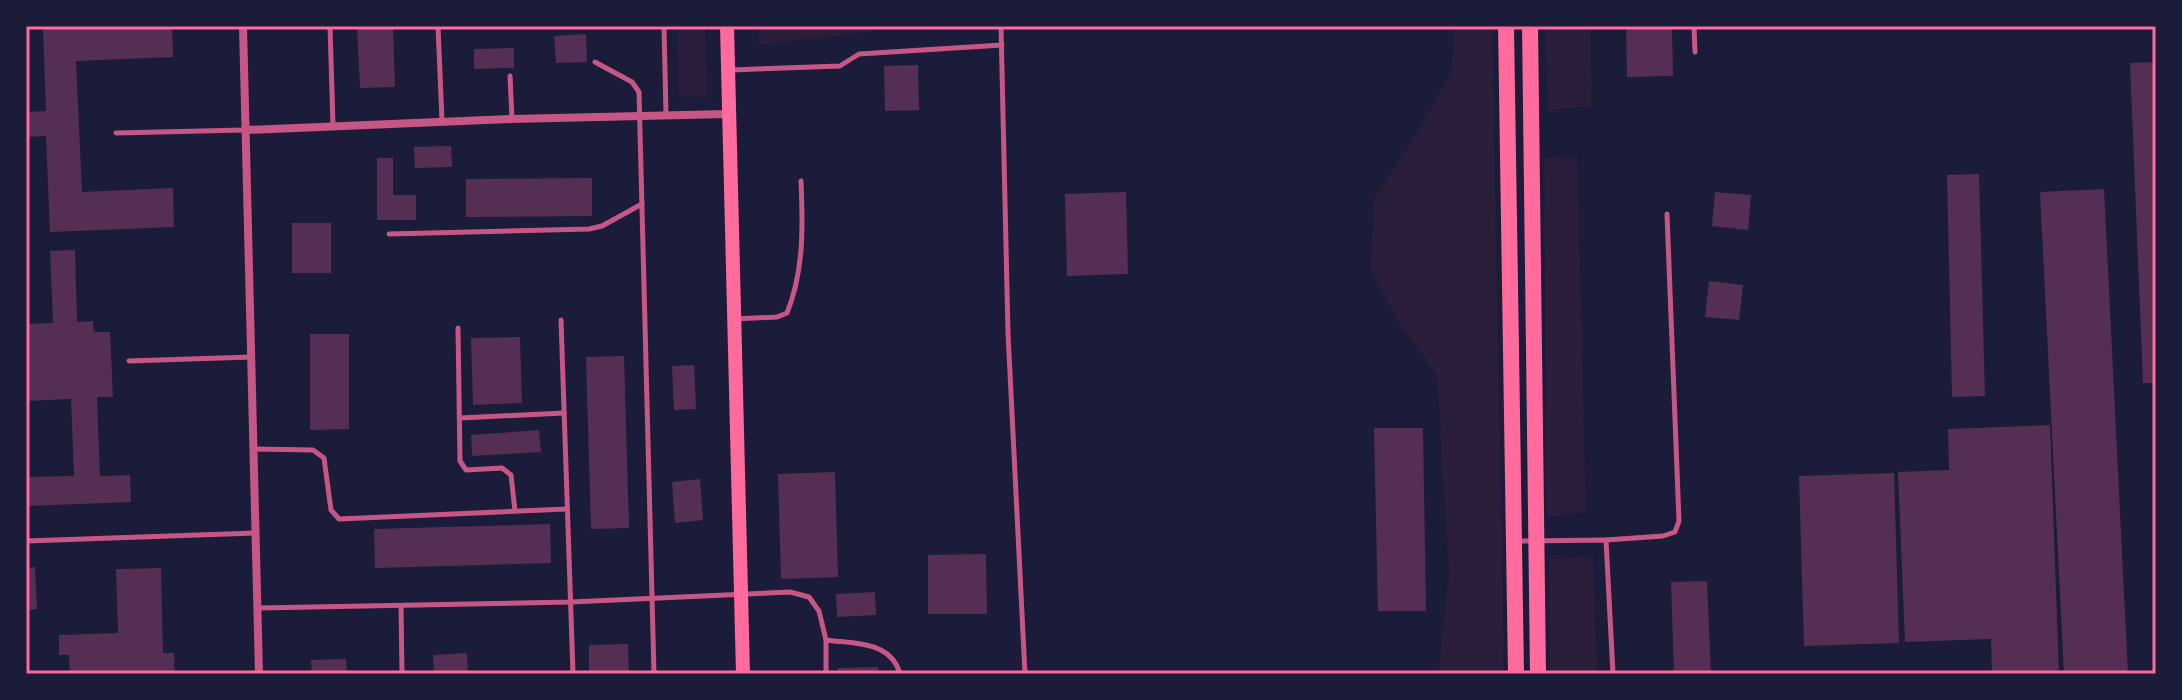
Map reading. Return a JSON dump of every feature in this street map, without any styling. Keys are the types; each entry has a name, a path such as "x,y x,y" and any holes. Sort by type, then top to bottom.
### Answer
{"main road":[{"path":"727,26 743,674"},
{"path":"1506,26 1516,674"},
{"path":"1530,26 1538,674"}],"street":[{"path":"243,26 259,674"},
{"path":"245,130 727,114"}],"lane":[{"path":"330,26 333,127"},
{"path":"438,26 442,122"},
{"path":"664,26 666,115"},
{"path":"1001,26 1008,333 1025,674"},
{"path":"1694,26 1695,52"},
{"path":"727,70 840,66 859,54 1002,45"},
{"path":"595,62 632,82 639,92 654,674"},
{"path":"510,76 512,119"},
{"path":"116,133 245,130"},
{"path":"733,319 777,317 787,313 803,237 801,181"},
{"path":"389,234 589,229 602,226 642,204"},
{"path":"1514,541 1606,540 1663,536 1675,532 1679,521 1667,214"},
{"path":"561,320 573,674"},
{"path":"458,328 460,461 466,470 502,468 511,475 515,511"},
{"path":"129,361 251,357"},
{"path":"460,418 564,413"},
{"path":"253,449 313,450 324,458 331,510 339,519 567,509"},
{"path":"26,541 255,533"},
{"path":"1606,540 1613,674"},
{"path":"257,608 571,602 790,592 809,597 819,611 826,640 826,674"},
{"path":"401,606 402,674"},
{"path":"826,640 886,651 895,660 900,674"}],"shaded area":[{"path":"677,26 705,26 707,97 679,97"},
{"path":"759,26 917,26 759,45"},
{"path":"1454,26 1492,26 1504,674 1438,674 1449,573 1437,375 1402,327 1371,271 1374,200 1452,71"},
{"path":"1546,26 1590,26 1592,106 1548,110"},
{"path":"1577,157 1586,512 1547,517 1544,158"},
{"path":"1593,557 1597,674 1550,674 1549,559"}],"building":[{"path":"172,26 173,57 76,61 82,192 173,188 174,227 50,232 46,136 26,137 26,112 46,111 43,28"},
{"path":"357,26 393,26 395,87 360,88"},
{"path":"1626,26 1672,26 1673,76 1627,77"},
{"path":"586,34 587,62 556,63 554,36"},
{"path":"514,48 514,68 474,69 474,49"},
{"path":"2156,62 2156,383 2143,383 2130,63"},
{"path":"918,65 919,110 885,111 884,66"},
{"path":"451,146 452,167 415,168 414,147"},
{"path":"377,158 393,158 393,195 416,195 416,220 377,220"},
{"path":"1979,174 1985,396 1952,397 1947,175"},
{"path":"592,178 592,216 466,217 466,179"},
{"path":"2104,189 2128,674 2064,674 2040,192"},
{"path":"1126,192 1128,274 1067,276 1065,194"},
{"path":"1715,192 1751,195 1748,230 1712,226"},
{"path":"292,223 331,223 331,273 292,273"},
{"path":"75,250 77,322 93,321 94,332 110,332 113,397 97,397 100,476 130,475 131,502 26,506 26,477 74,476 71,399 26,401 26,324 53,323 50,251"},
{"path":"1709,281 1743,285 1739,320 1705,317"},
{"path":"310,334 349,334 349,429 310,430"},
{"path":"520,337 522,403 473,405 471,338"},
{"path":"624,356 629,528 591,529 586,357"},
{"path":"694,365 696,409 674,410 672,366"},
{"path":"2050,425 2059,674 1992,674 1991,639 1905,642 1898,472 1949,470 1948,429"},
{"path":"1374,428 1423,428 1426,611 1378,611"},
{"path":"539,430 541,452 472,456 471,435"},
{"path":"835,472 838,577 781,579 778,474"},
{"path":"1894,473 1899,643 1804,646 1799,476"},
{"path":"700,479 703,520 675,523 672,482"},
{"path":"550,524 551,563 375,568 374,529"},
{"path":"986,554 987,614 928,614 928,555"},
{"path":"35,567 37,609 26,610 26,568"},
{"path":"161,568 163,653 174,653 175,674 70,674 69,655 59,655 59,635 118,633 116,569"},
{"path":"1707,581 1711,674 1674,674 1671,582"},
{"path":"875,592 876,615 837,617 836,594"},
{"path":"628,644 629,674 589,674 589,645"},
{"path":"467,653 468,674 434,674 433,655"},
{"path":"346,659 347,674 312,674 311,660"},
{"path":"878,667 878,674 838,674 838,668"}]}
